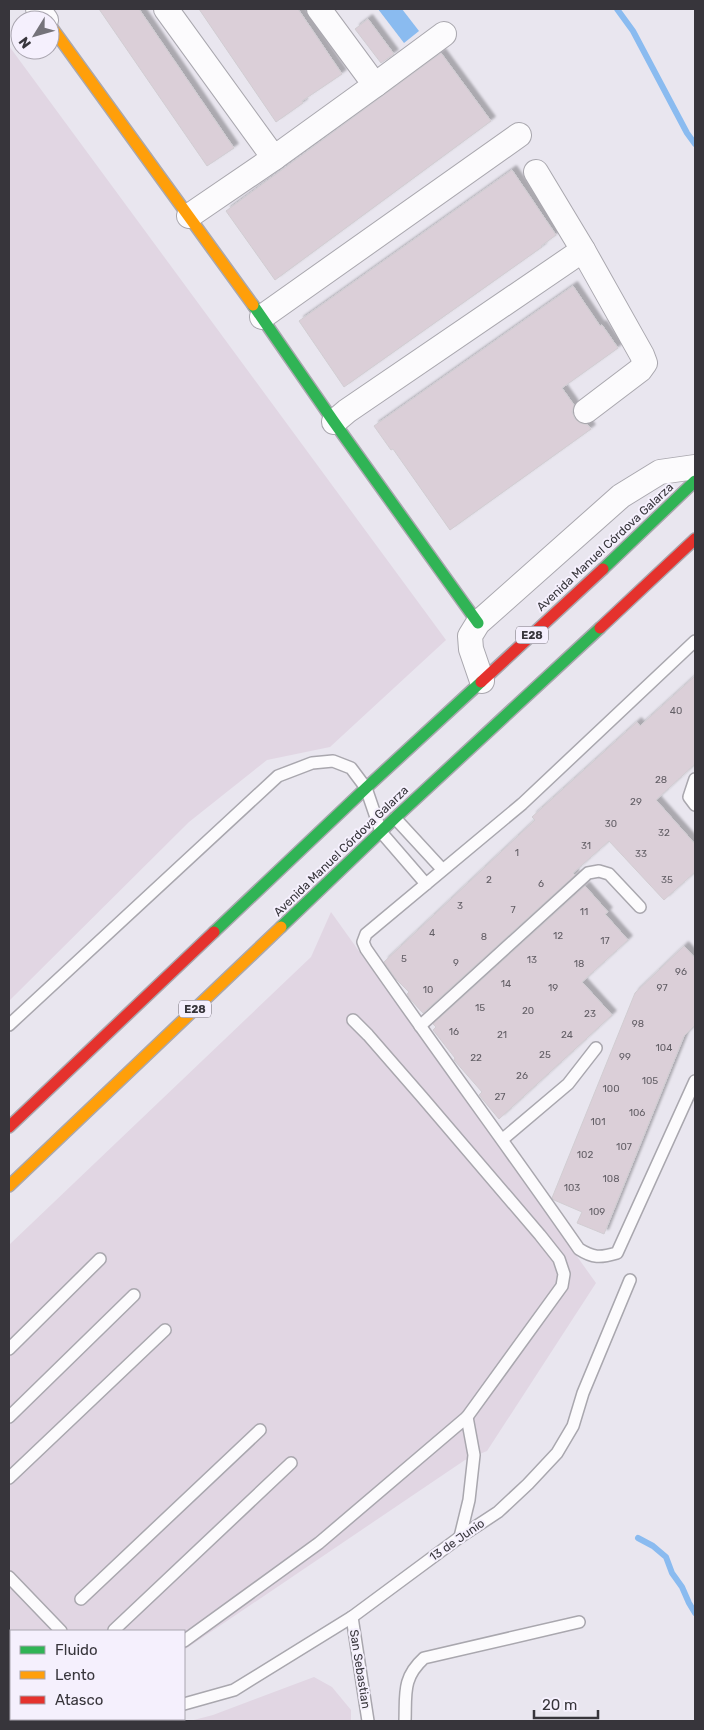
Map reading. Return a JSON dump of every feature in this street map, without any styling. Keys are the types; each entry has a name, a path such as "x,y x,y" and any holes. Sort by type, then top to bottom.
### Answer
{"main road":[{"path":"60,39 262,317 334,422 478,623"},
{"name":"Avenida Manuel Córdova Galarza","path":"9,1127 366,788 560,610 695,481"},
{"name":"Avenida Manuel Córdova Galarza","path":"9,1186 395,818 695,540"}],"street":[{"path":"166,9 274,158"},
{"path":"319,9 375,85"},
{"path":"189,216 274,158 444,34"},
{"path":"262,317 519,135"},
{"path":"536,172 583,250 642,355 644,363 640,370 586,411"},
{"path":"334,422 347,411 583,250"},
{"path":"482,681 471,649 470,636 478,623 621,496 660,472 695,467"}],"lane":[{"path":"695,641 522,804 366,934 363,942 420,1026 503,1139 579,1249 589,1255 602,1257 616,1254 695,1081"},
{"path":"9,1026 278,776 312,763 333,761 351,768 366,788 381,832 426,884"},
{"path":"695,779 689,797 695,805"},
{"path":"395,818 442,869"},
{"path":"420,1026 588,873 599,870 609,874 640,907"},
{"path":"185,1640 319,1543 467,1417 562,1286 564,1274 559,1259 427,1103 353,1020"},
{"path":"503,1139 568,1084 596,1048"},
{"path":"9,1349 100,1259"},
{"name":"13 de Junio","path":"185,1704 234,1690 352,1617 460,1537 498,1512 558,1453 573,1426 583,1393 630,1280"},
{"path":"9,1417 134,1295"},
{"path":"9,1478 165,1330"},
{"path":"460,1537 468,1500 474,1455 467,1417"},
{"path":"81,1599 260,1430"},
{"path":"114,1630 290,1463"},
{"path":"9,1576 60,1630"},
{"name":"San Sebastian","path":"352,1617 368,1721"},
{"path":"405,1721 407,1679 415,1666 424,1658 579,1622"}],"shaded area":[{"path":"9,46 10,60 19,60 446,640 330,747 267,760 189,822 9,1001"},
{"path":"331,912 596,1283 487,1451 465,1460 185,1649 185,1630 10,1630 9,1704 9,1245 311,957"},
{"path":"314,1677 332,1687 351,1710 351,1721 190,1721 213,1715"}],"water":[{"path":"378,9 402,9 419,31 404,43"}],"building":[{"path":"99,9 139,9 234,148 207,166"},
{"path":"199,9 298,9 342,74 302,101 303,103 276,122"},
{"path":"368,19 394,54 381,63 355,29"},
{"path":"441,53 491,121 275,280 226,211"},
{"path":"512,170 556,235 542,247 344,387 299,321"},
{"path":"573,286 600,326 602,325 618,348 562,388 574,405 572,412 575,419 580,423 588,425 591,429 450,530 393,449 391,450 374,426"},
{"path":"695,676 695,764 656,800 695,844 695,872 664,900 609,841 573,873 575,875 423,1013 410,999 407,994 409,992 396,979 384,962 535,820 532,817 637,722 640,726"},
{"path":"585,886 608,912 605,914 628,940 582,982 612,1015 499,1119 479,1095 482,1092 454,1060 455,1058 433,1030 436,1027 433,1024"},
{"path":"684,946 695,958 695,1025 684,1036 604,1234 577,1223 582,1212 552,1198 635,993"}],"waterway":[{"path":"617,9 633,31 687,133 695,144"},
{"path":"638,1538 653,1546 666,1557 672,1573 682,1587 695,1613"}],"traffic: fast":[{"path":"253,305 478,623"},
{"path":"603,569 695,481"},
{"path":"281,927 395,818 600,628"},
{"path":"214,932 481,682"}],"traffic: slow":[{"path":"60,39 253,305"},
{"path":"9,1186 281,927"}],"traffic: jam":[{"path":"600,628 695,539"},
{"path":"481,682 603,569"},
{"path":"9,1127 214,932"}]}
